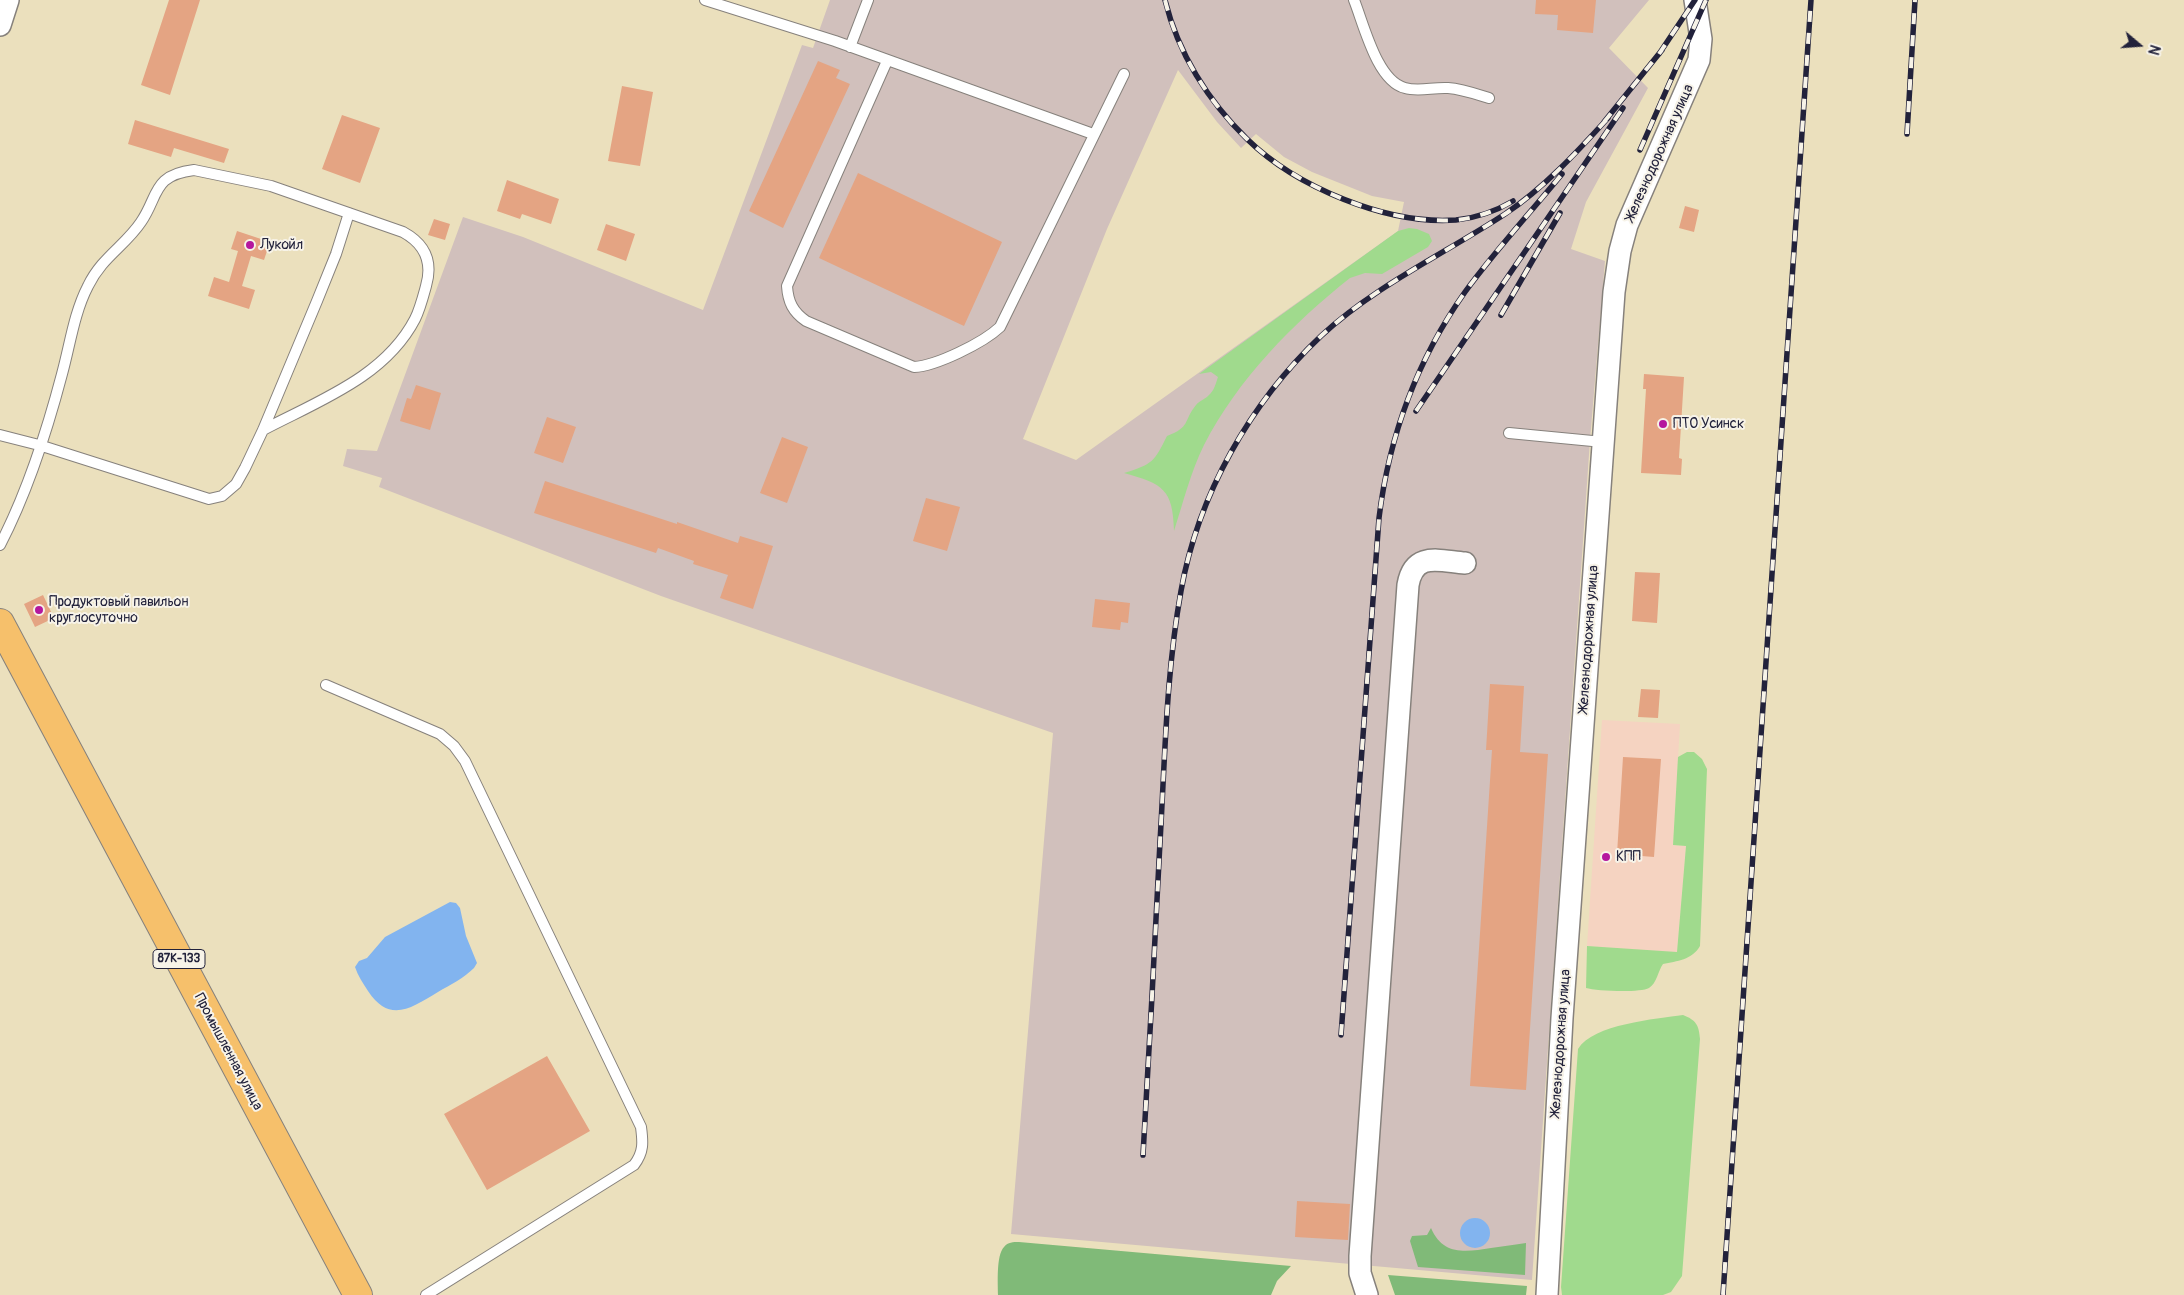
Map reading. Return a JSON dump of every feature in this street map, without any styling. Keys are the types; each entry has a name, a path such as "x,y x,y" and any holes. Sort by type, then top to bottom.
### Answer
{"main road":[{"name":"Промышленная улица","path":"0,623 358,1295"}],"street":[{"path":"0,25 8,0"},
{"name":"Железнодорожная улица","path":"1547,1295 1562,1018 1614,292 1620,251 1636,202 1696,72 1701,50 1701,39 1695,0"},
{"path":"1367,1295 1360,1273 1360,1256 1408,585 1410,575 1420,562 1430,560 1465,563"}],"lane":[{"path":"705,0 850,47 1093,134"},
{"path":"850,47 868,0"},
{"path":"1354,0 1378,62 1384,73 1394,83 1404,88 1416,90 1446,88 1490,98"},
{"path":"887,61 787,286 788,297 798,315 806,321 914,367 926,366 984,340 1000,327 1124,74"},
{"path":"0,545 14,517 39,445 62,376 79,305 87,287 104,260 142,221 155,191 169,177 182,171 194,170 250,180 404,232 415,239 430,264 427,282 416,317 408,332 380,364 352,383 263,430"},
{"path":"0,434 209,499 222,496 236,484 263,430 336,254 349,212"},
{"path":"1509,432 1603,442"},
{"path":"326,685 440,734 454,746 465,761 642,1126 643,1144 640,1157 634,1165 426,1295"}],"shaded area":[{"path":"830,0 1649,0 1609,48 1648,88 1586,202 1571,249 1605,261 1590,440 1532,1280 1011,1234 1053,733 661,596 379,487 382,478 343,466 347,449 377,451 463,217 523,237 703,310 802,45 813,48","holes":["1178,70 1217,122 1241,148 1256,134 1284,157 1312,172 1372,196 1404,202 1398,231 1076,460 1023,439 1107,229"]},
{"path":"1602,720 1680,724 1673,845 1686,846 1677,953 1587,946"}],"green space":[{"path":"1409,228 1429,234 1432,241 1428,247 1382,274 1365,273 1350,278 1288,333 1250,375 1233,397 1199,455 1174,531 1171,506 1163,490 1148,481 1124,473 1152,461 1167,436 1180,430 1196,405 1211,393 1218,377 1211,372 1199,374 1398,231"},
{"path":"1687,752 1694,752 1702,759 1707,769 1700,946 1697,951 1688,957 1663,964 1654,983 1644,990 1618,991 1586,988 1587,946 1677,952 1686,846 1673,845 1678,757"},
{"path":"1683,1015 1696,1024 1700,1039 1682,1276 1671,1292 1663,1295 1562,1295 1561,1287 1578,1049 1597,1034 1611,1028"},
{"path":"1431,1228 1442,1244 1456,1250 1464,1251 1526,1243 1525,1275 1418,1267 1410,1241 1412,1236 1427,1235"},
{"path":"1019,1242 1291,1266 1277,1281 1271,1295 998,1295 998,1270 1001,1251 1009,1243"},
{"path":"1388,1275 1527,1286 1526,1295 1395,1295"}],"water":[{"path":"450,902 456,903 460,908 466,936 477,963 474,968 457,981 410,1007 393,1010 384,1007 368,991 355,967 359,961 367,958 385,937"},
{"path":"1475,1218 1486,1222 1490,1233 1486,1244 1475,1248 1464,1244 1460,1233 1464,1222"}],"building":[{"path":"169,0 200,0 170,95 141,85"},
{"path":"1536,0 1596,0 1593,33 1557,30 1558,15 1535,14"},
{"path":"818,61 840,70 836,78 850,84 783,228 749,211"},
{"path":"622,86 653,92 640,166 608,161"},
{"path":"342,115 380,128 360,183 322,169"},
{"path":"135,120 229,149 224,163 174,148 171,157 128,144"},
{"path":"858,173 1002,242 964,326 819,258"},
{"path":"507,180 559,199 551,224 522,214 520,219 497,211"},
{"path":"1685,206 1699,210 1694,232 1679,228"},
{"path":"434,219 450,224 445,240 428,235"},
{"path":"606,224 635,234 626,261 597,250"},
{"path":"237,231 270,242 264,260 251,256 242,286 255,290 249,309 208,296 214,277 229,282 238,251 231,249"},
{"name":"ПТО Усинск","path":"1644,374 1684,377 1679,458 1682,459 1681,475 1641,473 1646,389 1643,389"},
{"path":"416,385 441,393 430,430 400,421 407,398 411,399"},
{"path":"547,417 576,427 563,463 534,453"},
{"path":"782,437 808,447 787,503 760,493"},
{"path":"545,481 738,543 740,536 773,546 753,609 720,598 728,575 693,564 694,561 658,548 656,553 534,513"},
{"path":"926,498 960,507 947,551 913,541"},
{"path":"1635,572 1660,573 1657,623 1632,621"},
{"path":"43,595 54,618 35,627 24,604"},
{"path":"1095,599 1130,603 1128,623 1121,622 1120,630 1092,627"},
{"path":"1490,684 1524,686 1520,752 1548,754 1526,1090 1470,1086 1492,750 1486,750"},
{"path":"1641,689 1660,690 1658,718 1638,717"},
{"path":"1623,757 1661,759 1654,857 1617,854"},
{"path":"547,1056 590,1131 487,1190 444,1114"},
{"path":"1297,1201 1350,1204 1348,1240 1295,1237"}],"railway":[{"path":"1165,0 1186,57 1207,92 1247,139 1291,173 1316,187 1372,209 1429,220 1471,218 1493,211 1513,201"},
{"path":"1659,54 1695,0"},
{"path":"1640,150 1706,0"},
{"path":"1723,1295 1811,0"},
{"path":"1907,134 1915,0"},
{"path":"1604,122 1662,50"},
{"path":"1416,411 1623,108"},
{"path":"1143,1155 1165,748 1172,653 1181,591 1189,555 1200,520 1214,486 1250,421 1295,362 1321,336 1364,301 1410,271 1482,229 1519,204 1560,169 1608,118"},
{"path":"1341,1035 1379,518 1390,458 1398,428 1419,372 1448,318 1488,262 1562,174"},
{"path":"1501,315 1560,213"}],"place":[{"name":"Лукойл","path":"250,245"},
{"name":"ПТО Усинск","path":"1663,424"},
{"name":"Продуктовый павильон круглосуточно","path":"39,610"},
{"name":"КПП","path":"1606,857"}]}
